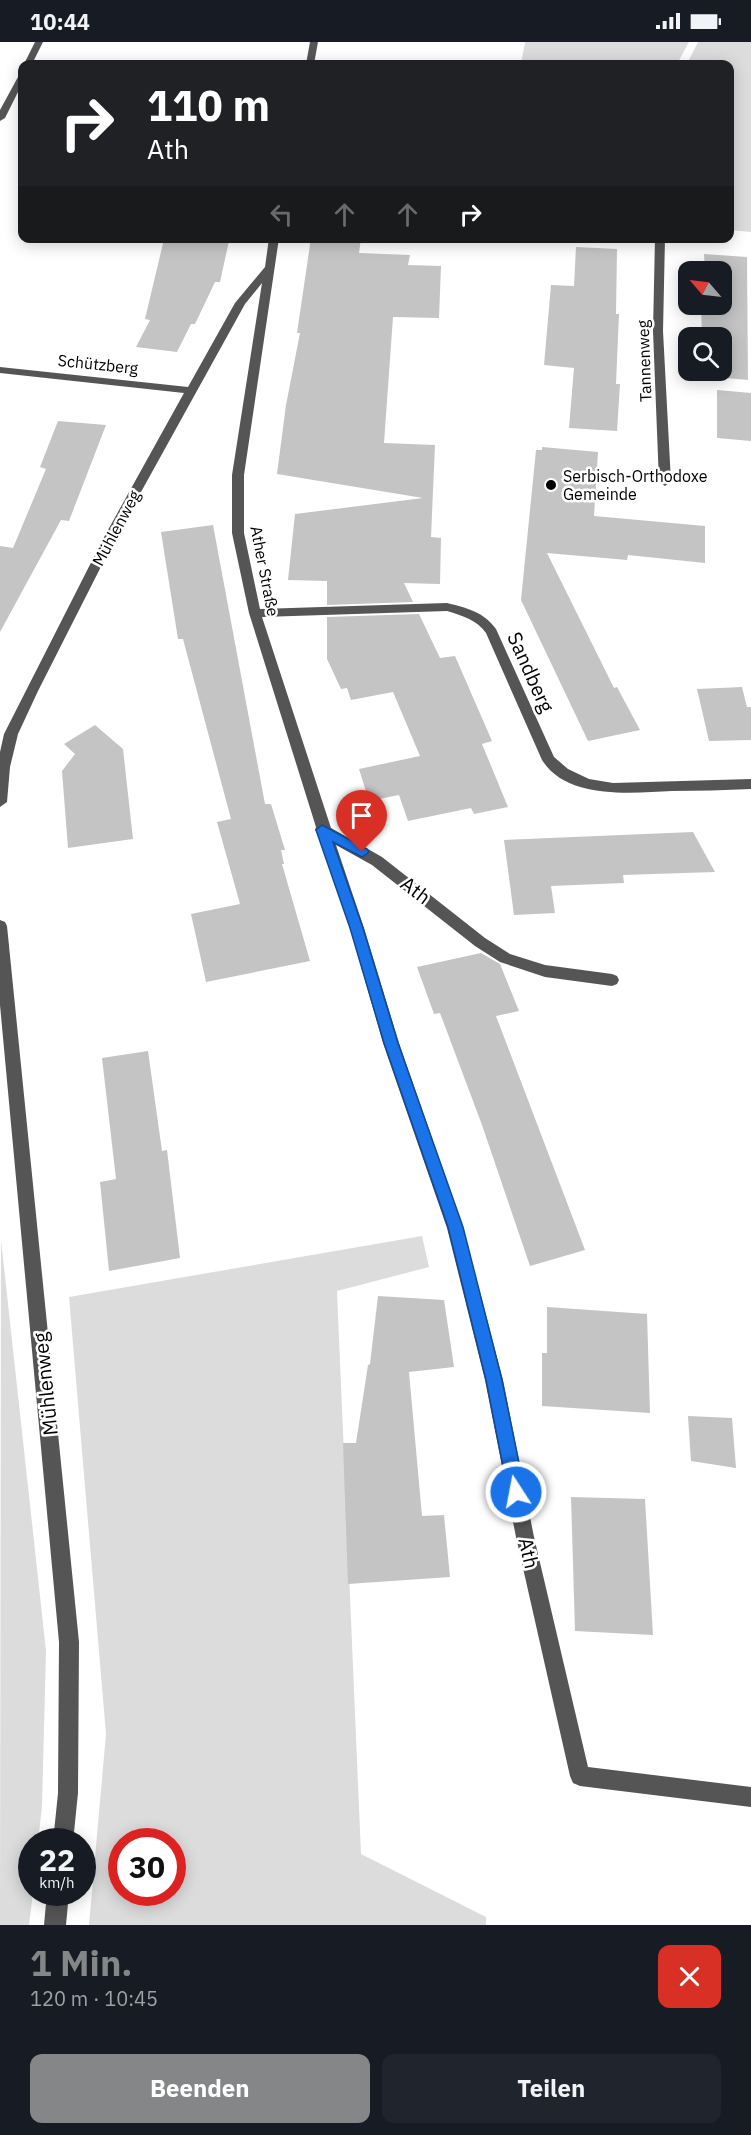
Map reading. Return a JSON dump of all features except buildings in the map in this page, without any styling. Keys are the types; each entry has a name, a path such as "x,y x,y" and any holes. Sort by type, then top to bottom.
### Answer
{"street":[{"path":"30,60 39,42"},
{"path":"311,60 314,42"},
{"path":"0,118 18,84"},
{"name":"Ather Straße","path":"273,243 238,475 238,533 255,613 322,830"},
{"name":"Tannenweg","path":"660,243 658,331 665,482"},
{"name":"Mühlenweg","path":"0,802 3,767 11,734 31,691 109,539 240,303 268,269"},
{"name":"Schützberg","path":"0,370 193,391"},
{"name":"Sandberg","path":"255,613 391,607 447,607 465,612 484,621 492,632 549,760 563,773 587,784 614,788 751,784"},
{"name":"Ath","path":"322,830 377,861 480,942 506,958 545,971 612,980"},
{"name":"Ath","path":"322,830 357,928 391,1043 456,1227 494,1380 525,1537 580,1776 751,1797"},
{"name":"Mühlenweg","path":"0,926 69,1642 68,1793 64,1828"},
{"path":"55,1925 57,1906"}],"shaded area":[{"path":"525,42 689,42 679,60 522,60"},
{"path":"698,42 751,42 751,232 734,230 734,60 689,60"},
{"path":"422,1236 429,1267 337,1291 361,1854 486,1917 486,1925 89,1925 91,1906 96,1906 96,1846 106,1734 69,1297"},
{"path":"1,1240 46,1651 40,1828 18,1828 18,1906 31,1906 29,1925 0,1925"}],"place":[{"name":"Serbisch-Orthodoxe Gemeinde","path":"551,485"}],"route":[{"path":"362,852 322,830 357,928 391,1043 456,1227 494,1380 516,1492"}]}
